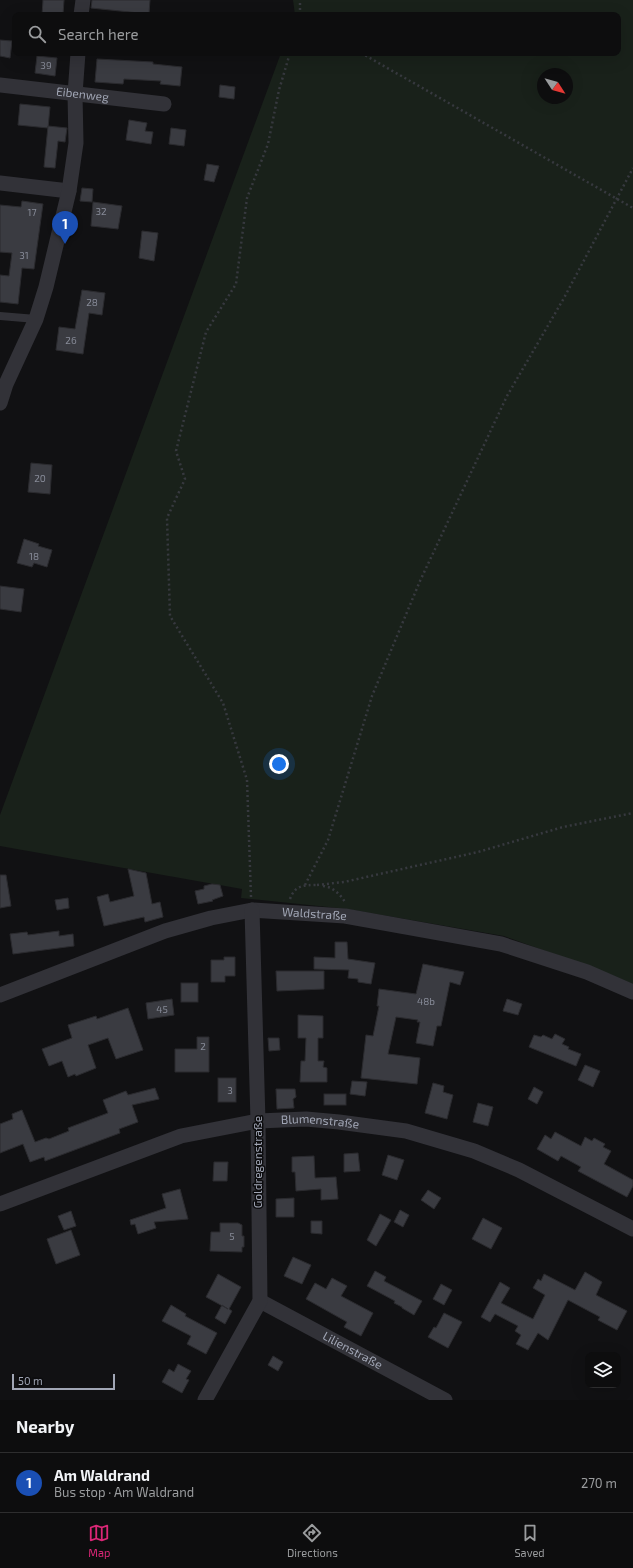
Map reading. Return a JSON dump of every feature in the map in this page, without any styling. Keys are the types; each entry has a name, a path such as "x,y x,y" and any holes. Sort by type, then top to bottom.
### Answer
{"street":[{"path":"82,12 83,0"},
{"path":"0,403 6,384 36,319 46,288 69,191 76,143 75,94 78,56"},
{"name":"Eibenweg","path":"0,85 164,104"},
{"path":"0,184 69,191"},
{"name":"Waldstraße","path":"0,995 165,931 211,918 252,910 345,916 501,944 587,972 633,992"},
{"name":"Goldregenstraße","path":"205,1400 260,1301 258,1121 252,910"},
{"name":"Blumenstraße","path":"0,1204 180,1136 258,1121 306,1119 406,1131 474,1151 519,1170 633,1229"},
{"name":"Lilienstraße","path":"260,1301 445,1400"}],"lane":[{"path":"0,316 36,319"}],"path":[{"path":"300,0 300,12"},
{"path":"252,910 247,780 223,702 170,616 167,518 185,480 176,451 206,332 236,284 247,198 268,144 279,90 289,56"},
{"path":"367,56 616,200 633,208"},
{"path":"305,885 328,840 372,696 420,581 507,396 564,298 633,168"},
{"path":"317,885 344,882 463,855 569,826 633,813"},
{"path":"291,912 290,901 293,892 305,885 317,885 329,886 338,892 344,900 347,909 345,916"}],"shaded area":[{"path":"293,0 633,0 633,984 504,936 347,909 241,898 242,889 0,846 0,815 280,56 621,56 621,12 295,12"}],"building":[{"path":"43,0 64,0 63,12 42,12"},
{"path":"92,0 150,0 149,12 130,12 91,8"},
{"path":"0,40 12,41 10,58 0,56"},
{"path":"37,56 57,58 55,76 35,73"},
{"path":"97,59 153,62 153,64 182,67 180,86 160,84 161,81 124,79 123,84 95,82"},
{"path":"220,85 235,87 234,99 219,97"},
{"path":"20,104 50,107 48,128 18,125"},
{"path":"129,120 147,123 145,131 153,132 151,144 126,140"},
{"path":"48,126 67,128 65,142 58,141 55,168 44,167"},
{"path":"171,128 186,130 184,146 169,144"},
{"path":"207,164 219,166 214,182 204,180"},
{"path":"82,188 93,189 92,202 80,201"},
{"path":"22,201 43,204 34,269 22,268 18,304 0,302 0,275 9,276 12,253 0,252 0,205 21,207"},
{"path":"93,202 122,206 118,229 91,226"},
{"path":"142,231 158,233 154,261 139,258"},
{"path":"82,290 105,293 102,315 89,313 83,354 56,350 59,327 75,329"},
{"path":"31,463 52,465 50,494 28,492"},
{"path":"24,539 39,544 38,546 52,550 47,567 34,563 32,567 17,563"},
{"path":"0,586 24,589 21,612 0,609"},
{"path":"128,869 146,873 152,904 160,902 163,917 145,922 144,917 104,926 97,897 108,894 110,902 134,896"},
{"path":"0,875 6,875 11,906 0,908"},
{"path":"212,884 220,885 223,896 212,900 213,901 198,904 195,891 204,889 204,886"},
{"path":"68,898 69,908 57,910 55,900"},
{"path":"59,931 59,936 73,934 74,946 13,954 10,934 27,932 28,935"},
{"path":"335,942 347,942 348,959 375,963 371,984 358,982 358,979 348,978 349,970 314,969 314,957 335,958"},
{"path":"224,957 235,957 235,976 225,976 225,982 211,982 211,960 224,960"},
{"path":"423,964 464,972 460,985 450,982 441,1026 437,1026 433,1046 416,1043 420,1022 417,1022 418,1020 396,1017 388,1054 420,1058 417,1084 361,1078 366,1035 373,1036 379,1006 377,1006 379,989 416,994"},
{"path":"276,971 324,971 324,989 277,991"},
{"path":"181,983 198,983 198,1002 181,1002"},
{"path":"172,999 174,1015 148,1019 146,1003"},
{"path":"507,999 522,1004 518,1015 503,1011"},
{"path":"128,1008 143,1050 116,1059 108,1038 88,1045 96,1068 76,1076 75,1074 68,1077 62,1061 49,1066 42,1049 72,1038 68,1025 96,1016 97,1019"},
{"path":"298,1015 323,1016 323,1038 318,1038 318,1061 324,1061 323,1067 327,1068 327,1082 300,1082 301,1061 305,1061 306,1038 298,1038"},
{"path":"555,1034 565,1039 562,1044 569,1047 568,1049 581,1054 576,1066 529,1047 534,1035 541,1037 543,1035 552,1039"},
{"path":"197,1037 209,1037 209,1072 175,1072 175,1049 197,1049"},
{"path":"268,1038 279,1038 280,1050 269,1051"},
{"path":"585,1065 600,1071 593,1087 578,1080"},
{"path":"218,1078 236,1078 236,1102 218,1102"},
{"path":"352,1081 367,1082 365,1096 350,1094"},
{"path":"433,1083 444,1086 443,1092 453,1095 447,1119 425,1113"},
{"path":"534,1087 543,1092 537,1104 528,1099"},
{"path":"155,1088 159,1099 132,1105 138,1122 119,1129 120,1133 45,1161 44,1157 30,1162 23,1144 0,1153 0,1124 13,1119 12,1114 22,1110 35,1142 46,1138 49,1139 69,1131 68,1128 108,1113 103,1100 126,1091 128,1095"},
{"path":"276,1089 295,1089 296,1097 293,1099 294,1108 277,1109"},
{"path":"324,1094 346,1094 346,1105 324,1105"},
{"path":"478,1103 493,1107 488,1126 473,1122"},
{"path":"555,1132 581,1146 585,1137 592,1141 594,1138 605,1144 603,1147 611,1151 604,1164 633,1180 633,1186 627,1197 578,1171 581,1167 561,1156 558,1161 537,1149 545,1135 551,1139"},
{"path":"358,1153 360,1171 344,1172 344,1154"},
{"path":"388,1155 404,1160 397,1180 382,1175"},
{"path":"314,1156 315,1178 336,1177 338,1199 321,1200 321,1189 296,1191 295,1172 292,1172 292,1157"},
{"path":"214,1162 228,1162 227,1181 213,1181"},
{"path":"180,1189 188,1219 154,1222 156,1228 138,1234 135,1224 131,1225 130,1220 166,1208 162,1194"},
{"path":"428,1190 441,1198 434,1209 421,1200"},
{"path":"294,1198 294,1217 276,1217 276,1199"},
{"path":"400,1210 409,1215 403,1227 394,1222"},
{"path":"71,1211 76,1226 64,1230 58,1216"},
{"path":"380,1214 391,1220 376,1246 367,1240"},
{"path":"483,1218 502,1228 491,1249 472,1239"},
{"path":"311,1221 322,1221 322,1234 311,1233"},
{"path":"220,1223 238,1223 242,1225 244,1247 242,1247 242,1252 210,1251 211,1232 220,1232"},
{"path":"71,1230 80,1255 56,1264 47,1239"},
{"path":"293,1257 311,1265 302,1284 284,1276"},
{"path":"375,1271 386,1277 384,1281 422,1301 414,1315 394,1303 395,1301 367,1286"},
{"path":"585,1272 602,1282 596,1295 627,1311 617,1330 598,1320 600,1317 568,1300 548,1340 538,1333 528,1350 516,1344 521,1335 515,1331 518,1326 495,1314 490,1322 481,1317 500,1282 510,1288 501,1303 533,1319 545,1295 533,1288 538,1279 541,1281 544,1274 575,1290"},
{"path":"218,1274 241,1287 229,1309 232,1311 225,1324 215,1318 222,1306 206,1297"},
{"path":"332,1278 347,1286 341,1296 373,1313 361,1336 344,1327 347,1322 306,1299 315,1283 326,1289"},
{"path":"441,1284 452,1290 444,1305 433,1299"},
{"path":"171,1305 186,1314 185,1316 217,1333 206,1354 187,1344 191,1336 162,1321"},
{"path":"444,1313 462,1322 448,1348 428,1337 434,1327 436,1328"},
{"path":"273,1356 283,1362 278,1371 268,1365"},
{"path":"178,1364 191,1371 186,1379 189,1380 182,1393 162,1382 169,1369 174,1372"}],"place":[{"name":"Am Waldrand","path":"65,244"}]}
